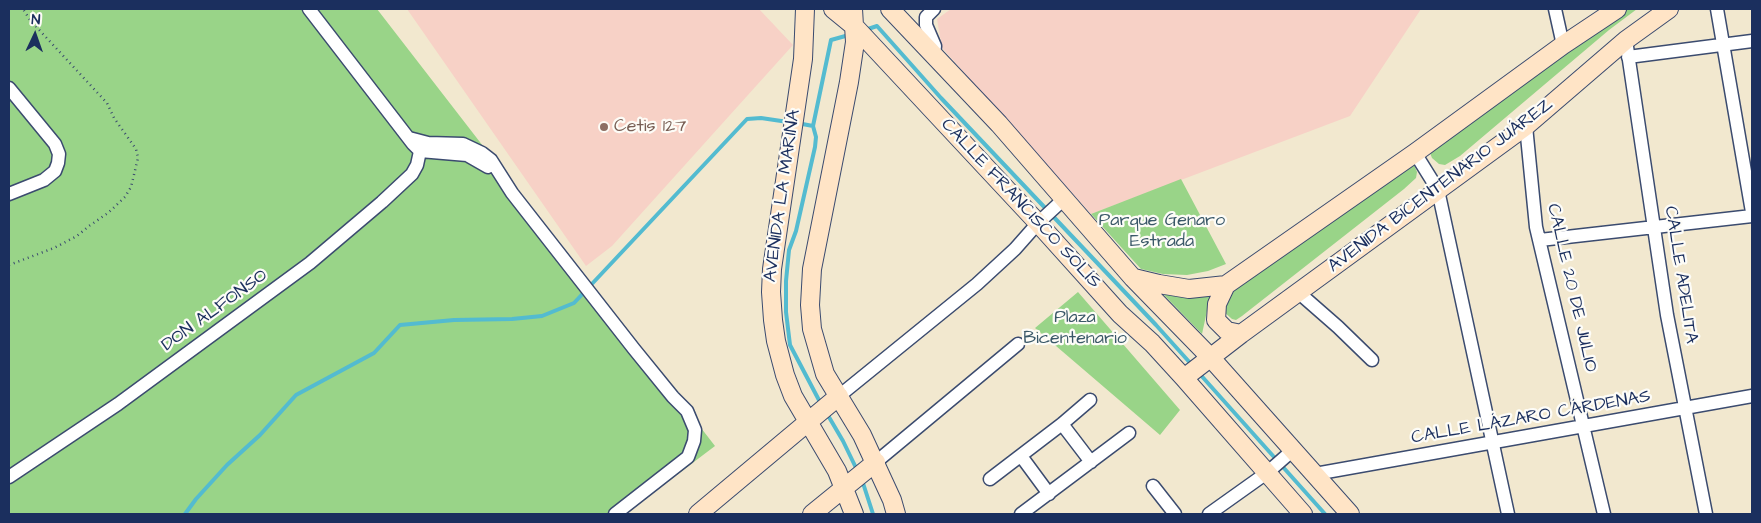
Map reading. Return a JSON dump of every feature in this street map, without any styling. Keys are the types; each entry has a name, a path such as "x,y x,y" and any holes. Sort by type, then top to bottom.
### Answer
{"main road":[{"name":"AVENIDA LA MARINA","path":"805,9 803,59 776,238 771,292 776,341 785,375 793,396 837,471 854,514"},
{"name":"CALLE FRANCISCO SOLÍS","path":"833,9 885,59 1120,314 1152,342 1303,514"},
{"path":"853,9 859,32 855,42 849,82 812,269 810,305 812,329 825,374 876,462 896,514"},
{"path":"1133,278 1189,289 1226,285 1415,153 1562,45 1617,9"},
{"name":"AVENIDA BICENTENARIO JUÁREZ","path":"1184,378 1298,292 1526,126 1627,49 1669,9"},
{"name":"CALLE FRANCISCO SOLÍS","path":"893,12 922,41 1065,198 1133,278 1211,358 1350,514"},
{"path":"1226,285 1217,304 1216,320 1227,331 1241,334"},
{"path":"698,514 839,396"},
{"path":"812,514 876,462"}],"street":[{"path":"309,9 409,138 421,146 467,155 498,172 512,194 673,397 686,431 686,441 682,451 672,469 615,514"},
{"path":"934,9 926,17 926,25 935,46 934,54"},
{"path":"1555,9 1562,45"},
{"path":"1540,240 1752,214 1717,9"},
{"path":"1627,49 1723,45 1752,41"},
{"name":"CALLE ADELITA","path":"1627,49 1667,314 1706,514"},
{"path":"9,88 55,144 59,154 55,171 44,180 9,194"},
{"name":"CALLE 20 DE JULIO","path":"1526,126 1536,226 1585,426 1604,514"},
{"name":"DON ALFONSO","path":"9,477 118,404 310,263 412,174 415,170 421,146"},
{"path":"1415,153 1438,190 1508,514"},
{"path":"839,396 977,284 1015,249 1038,223 1065,198"},
{"path":"1298,292 1372,360"},
{"path":"876,462 1018,344"},
{"name":"CALLE LÁZARO CÁRDENAS","path":"1315,474 1752,396"},
{"path":"990,479 1090,400"},
{"path":"1062,424 1091,462"},
{"path":"1021,514 1129,433"},
{"path":"1209,514 1268,472 1293,450"},
{"path":"1021,456 1049,494"},
{"path":"1153,486 1175,514"}],"path":[{"path":"9,265 54,248 77,236 108,213 126,197 138,158 136,149 114,118 107,103 30,20 23,9"}],"shaded area":[{"name":"Cetis 127","path":"407,9 759,9 793,45 612,246 586,266"},
{"path":"951,9 1421,9 1350,116 1091,214 942,48 937,19"}],"green space":[{"path":"9,9 377,9 715,446 625,514 9,514"},
{"path":"1617,9 1637,9 1609,30 1460,156 1445,165 1439,164 1432,158 1430,153 1431,146"},
{"path":"1406,162 1414,165 1417,172 1416,178 1404,189 1242,316 1236,320 1224,312 1225,295"},
{"name":"Parque Genaro Estrada","path":"1181,179 1226,264 1208,271 1187,275 1163,274 1141,269 1091,214"},
{"name":"Plaza Bicentenario","path":"1078,292 1180,410 1160,435 1035,328"},
{"path":"1162,293 1189,297 1210,297 1202,334"}],"waterway":[{"path":"865,30 877,26 941,98 1192,365"},
{"path":"813,126 831,40 849,35"},
{"path":"185,514 227,465 260,435 296,395 374,353 400,325 454,320 512,319 542,316 574,303 747,119 761,118 788,122"},
{"path":"797,123 813,126 816,137 796,231 789,250 786,312 790,345 821,404"},
{"path":"1198,372 1325,514"},
{"path":"826,412 858,472"},
{"path":"862,480 873,514"}],"place":[{"name":"Cetis 127","path":"604,127"}]}
